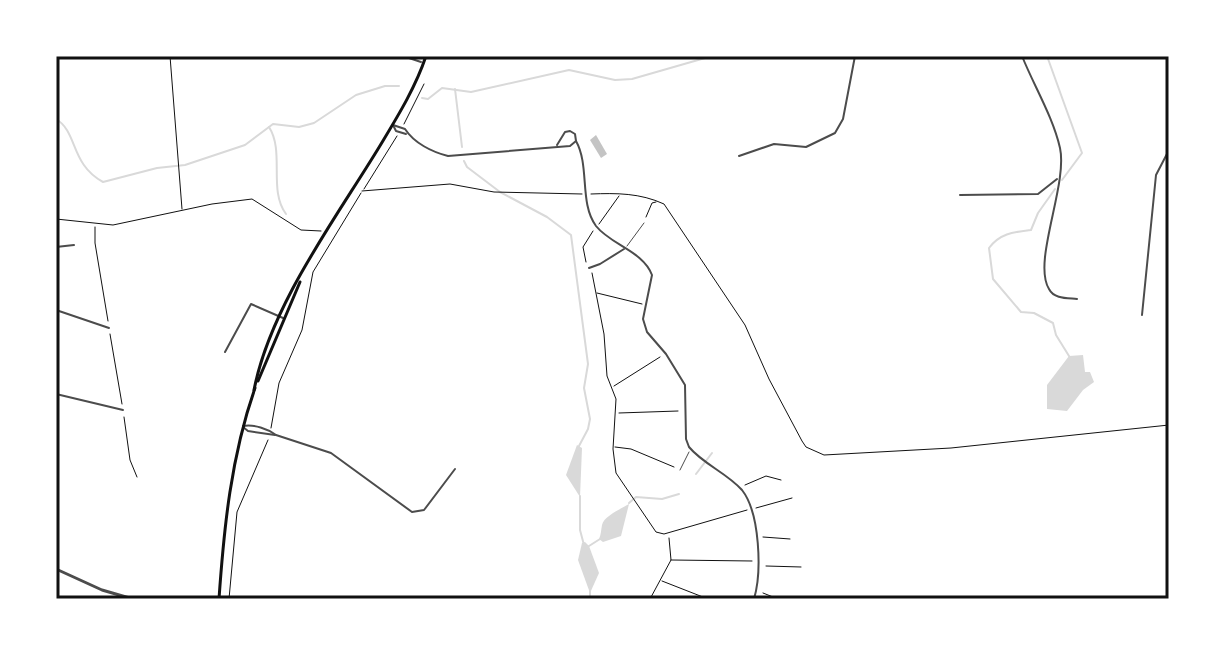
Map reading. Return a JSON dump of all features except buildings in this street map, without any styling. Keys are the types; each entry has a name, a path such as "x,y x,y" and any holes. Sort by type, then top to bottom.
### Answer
{"main road":[{"path":"219,599 226,509 242,426 259,365 301,278 393,125 426,56"}],"street":[{"path":"377,57 385,56"},
{"path":"403,56 424,63"},
{"path":"739,156 774,144 806,147 835,133 843,119 855,56"},
{"path":"1022,56 1060,147 1060,176 1045,260 1047,283 1055,295 1077,299"},
{"path":"393,125 434,151 455,156 570,146 576,141"},
{"path":"393,125 399,132 408,134"},
{"path":"557,145 568,131 575,134 591,216 597,226 646,264 652,275 643,319 645,328 685,385 686,439 691,450 740,489 751,509 759,564 754,599"},
{"path":"1142,315 1156,175 1169,150"},
{"path":"960,195 1038,194 1060,176"},
{"path":"56,247 74,245"},
{"path":"589,268 614,257 625,248"},
{"path":"225,352 251,304 282,318"},
{"path":"56,310 109,328"},
{"path":"56,394 123,410"},
{"path":"242,426 271,431 331,453 412,512 424,510 455,469"},
{"path":"242,426 248,431 276,435"},
{"path":"56,569 102,590 133,599"}],"lane":[{"path":"625,248 644,223"},
{"path":"680,470 691,450"}],"path":[{"path":"170,56 182,212"},
{"path":"402,128 424,84"},
{"path":"271,431 279,383 302,330 313,272 399,132"},
{"path":"362,191 450,184 494,192 620,193 664,204 745,325 769,379 806,447 824,455 951,448 1169,425"},
{"path":"620,193 608,215 583,247 597,293 606,371 616,399 613,447 616,473 656,532 668,535 792,498"},
{"path":"56,219 95,224 127,223 212,204 252,199 301,230 321,231"},
{"path":"644,223 652,203 657,201"},
{"path":"95,224 100,278 130,460 137,477"},
{"path":"331,235 336,237"},
{"path":"597,293 645,305"},
{"path":"611,387 624,382 666,354"},
{"path":"617,413 685,411"},
{"path":"229,599 237,512 269,436"},
{"path":"613,447 631,449 680,470"},
{"path":"740,489 766,476 781,480"},
{"path":"650,599 671,560 668,535"},
{"path":"756,536 790,539"},
{"path":"671,560 801,567"},
{"path":"662,581 708,599"},
{"path":"757,590 778,599"}],"shaded area":[{"path":"1083,355 1085,372 1090,372 1094,382 1083,390 1067,411 1047,409 1047,385 1069,356"},
{"path":"577,445 582,448 580,497 566,475"},
{"path":"629,504 621,536 603,542 599,539 606,519"},
{"path":"585,542 599,573 590,593 578,560 582,543"}],"waterway":[{"path":"422,98 428,99 442,88 471,92 569,70 615,80 632,79 712,56"},
{"path":"1047,56 1082,153 1062,180"},
{"path":"56,119 68,132 79,158 92,175 103,182 157,168 185,165 245,145 273,124 299,127 314,123 356,95 385,86 399,86"},
{"path":"455,89 462,147"},
{"path":"269,127 276,148 278,194 286,214"},
{"path":"464,161 467,167 500,192 547,217 571,235 588,364 584,388 590,419 579,446"},
{"path":"1055,189 1038,213 1031,230 1003,236 989,248 993,279 1021,312 1034,313 1053,323 1056,335 1069,356"},
{"path":"696,474 712,453"},
{"path":"629,503 636,497 662,499 679,494"},
{"path":"580,496 580,530 584,545"},
{"path":"589,546 600,539"},
{"path":"590,590 590,599"}]}
